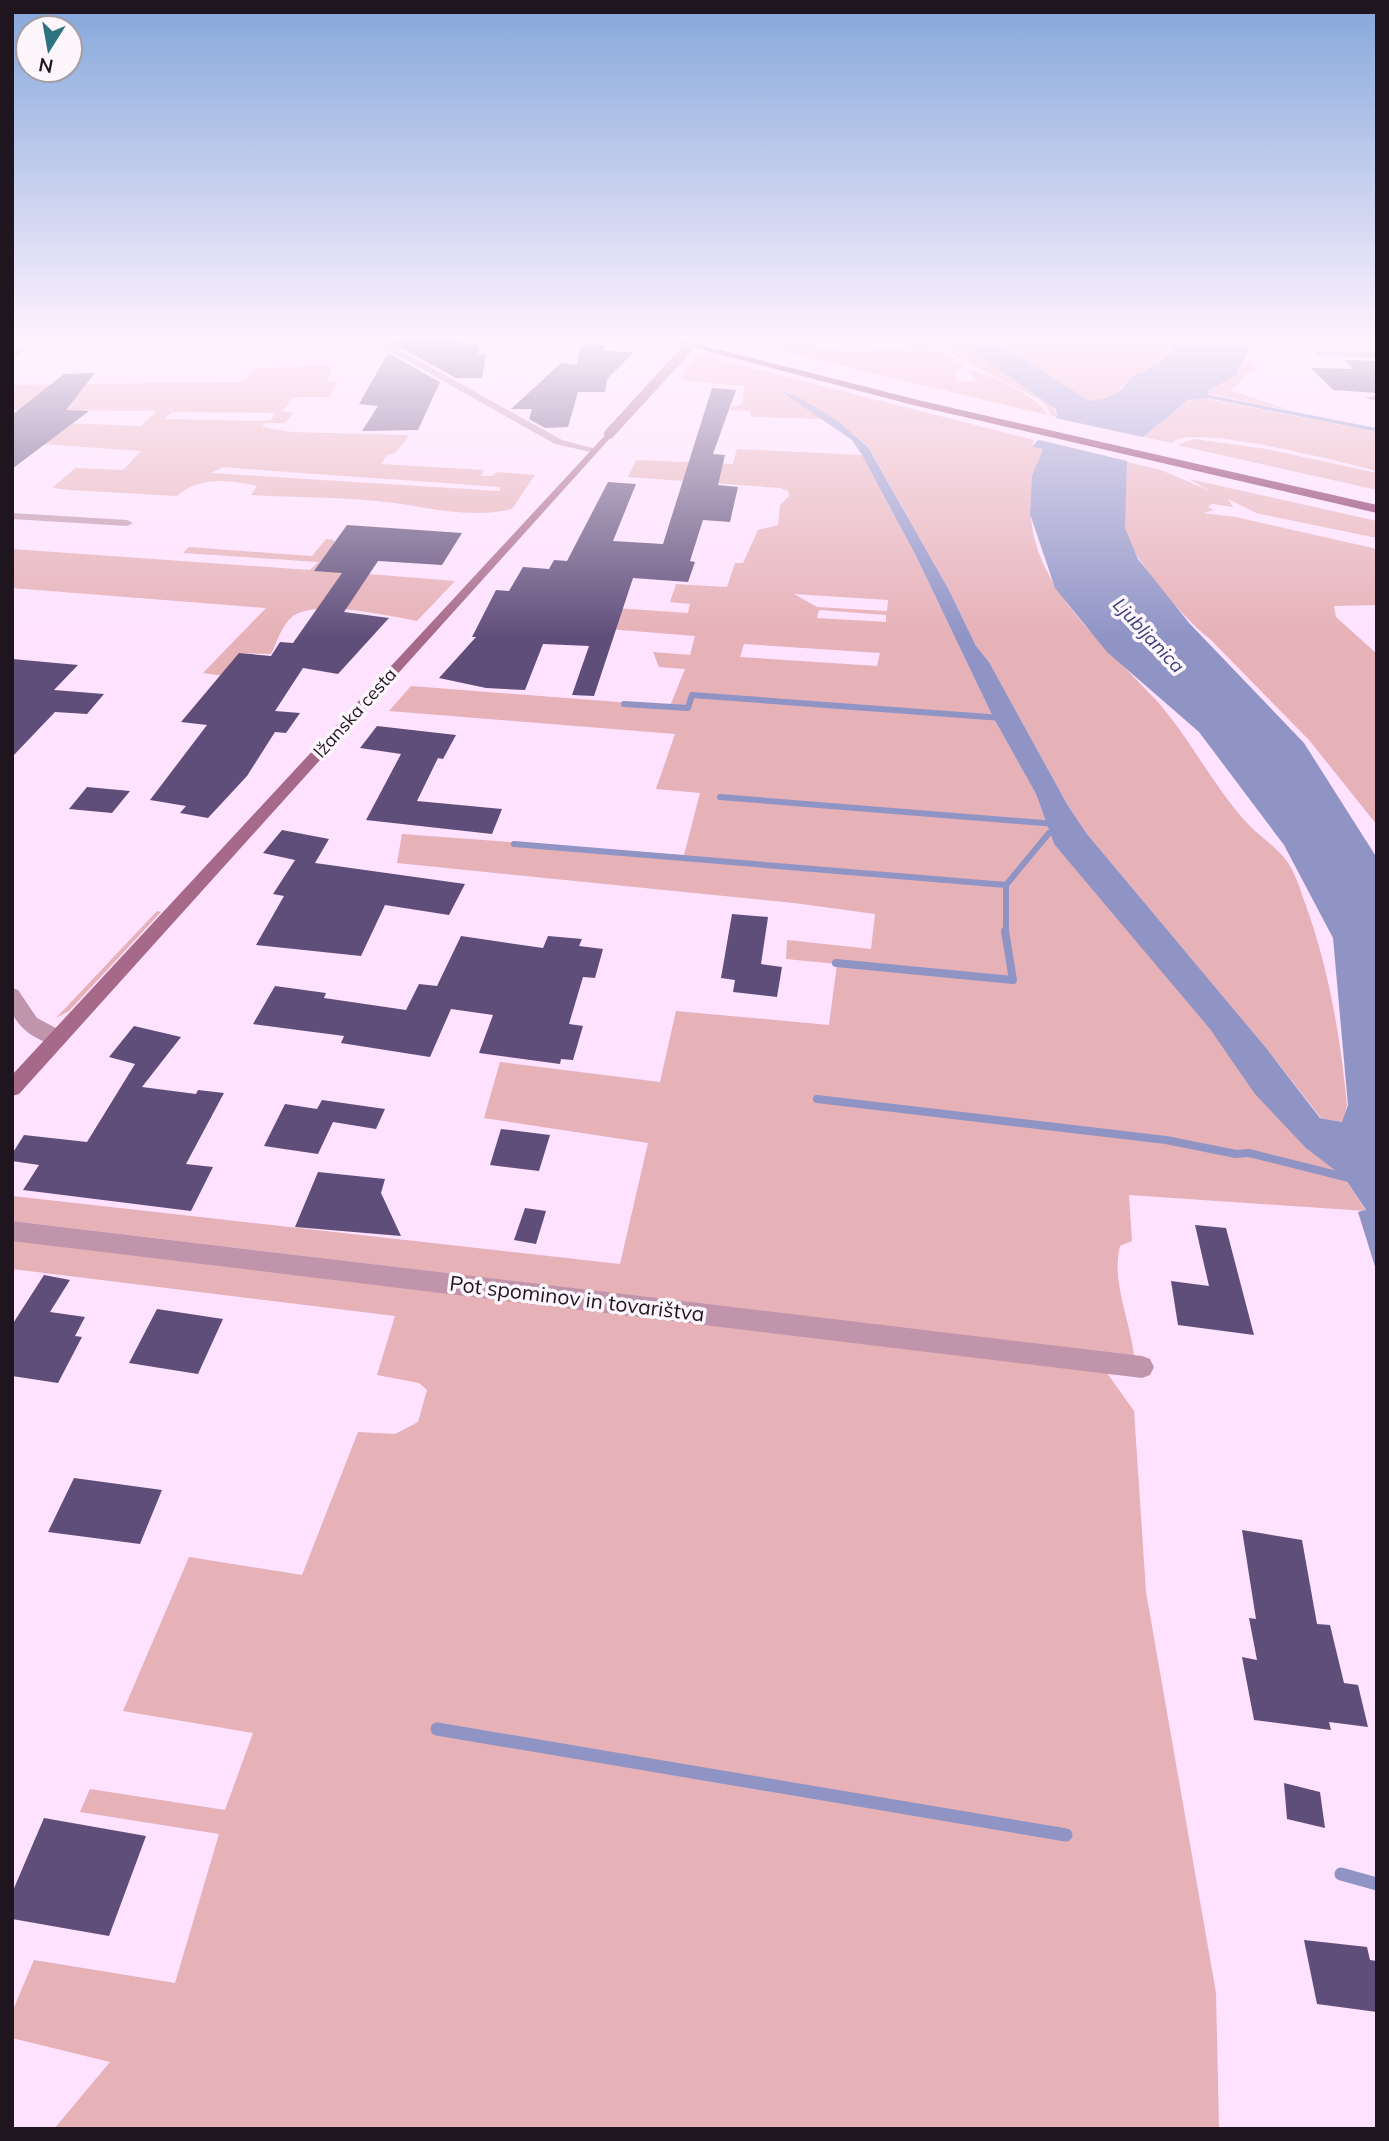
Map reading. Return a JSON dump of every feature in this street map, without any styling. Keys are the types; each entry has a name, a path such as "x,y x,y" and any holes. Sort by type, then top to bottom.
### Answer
{"highway":[{"path":"1088,438 1377,509"},
{"path":"1243,474 1377,497"}],"main road":[{"name":"Ižanska cesta","path":"12,1088 606,438"}],"street":[{"path":"552,438 595,450"},
{"path":"12,516 127,523"},
{"path":"12,995 27,1022 38,1032 58,1038"},
{"name":"Pot spominov in tovarištva","path":"12,1231 1142,1367"}],"shaded area":[{"path":"18,438 407,438 395,453 387,455 381,464 484,470 481,476 493,476 497,472 535,475 512,509 478,513 361,500 251,495 257,486 225,481 195,485 177,496 69,490 52,488 75,468 123,470 141,451 13,442","holes":["223,467 499,487 500,491 211,473"]},
{"path":"858,438 1026,438 1034,440 1032,447 1043,449 1032,489 1032,525 1041,558 1057,589 1079,618 1156,700 1180,730 1223,794 1252,828 1282,855 1295,875 1321,953 1332,1002 1347,1105 1343,1122 1321,1118 1267,1049 1087,834 1067,804 989,662 976,646 949,590 868,446"},
{"path":"1147,438 1187,438 1172,443"},
{"path":"1214,438 1377,438 1377,471 1303,453"},
{"path":"1194,439 1267,449 1377,473 1377,490 1177,445"},
{"path":"737,449 862,455 916,556 993,717 1036,794 1054,844 1329,1163 1344,1177 1366,1211 1129,1195 1132,1241 1120,1246 1118,1273 1134,1356 12,1221 12,1196 620,1264 648,1143 484,1118 500,1062 660,1082 676,1011 829,1025 837,964 786,959 787,940 871,949 875,914 794,903 397,863 402,834 684,855 700,793 656,789 675,734 389,711 411,686 670,706 685,669 659,667 653,652 690,655 695,636 608,629 616,608 688,613 690,604 670,602 676,584 727,587 735,563 743,563 758,530 778,525 780,505 789,496 788,491 780,488 628,477 636,460 733,464","holes":["794,594 888,600 887,611 817,607","819,610 886,615 886,622 817,618","744,644 880,653 877,666 740,657"]},
{"path":"1127,462 1161,470 1210,491 1189,479 1377,521 1377,538 1256,513 1228,499 1233,507 1212,504 1208,507 1214,510 1203,513 1236,517 1377,549 1377,605 1334,606 1336,617 1377,654 1377,825 1309,740 1186,617 1146,570 1128,539 1125,527"},
{"path":"326,539 334,540 335,547 320,570 455,581 417,621 354,610 305,611 293,616 286,624 271,654 240,653 224,676 203,673 266,608 12,588 12,549 310,570 318,562 183,553 189,547 312,556"},
{"path":"157,911 161,912 69,1011 56,1018"},
{"path":"12,1240 1107,1373 1134,1411 1146,1592 1216,1993 1219,2129 54,2129 110,2062 12,2038 12,2012 34,1960 175,1983 219,1834 80,1812 90,1789 225,1810 253,1733 123,1711 189,1557 302,1575 358,1432 395,1434 418,1422 427,1390 419,1383 377,1375 395,1316 12,1269"}],"water":[{"name":"Ljubljanica","path":"849,438 858,438 868,447 949,590 976,646 989,662 1067,804 1087,834 1267,1049 1320,1118 1342,1122 1348,1105 1333,938 1284,845 1199,732 1107,652 1055,588 1030,514 1032,476 1043,449 1032,447 1039,438 1142,438 1127,462 1125,528 1138,559 1190,624 1304,743 1377,858 1377,1273 1358,1212 1366,1210 1344,1177 1306,1148 1255,1094 1210,1029 1054,844 1036,794 993,717 916,556 862,455"}],"pier":[{"path":"1031,438 1147,438 1147,438 1131,462"}],"building":[{"path":"12,438 53,438 12,469"},
{"path":"696,438 719,438 713,454 725,455 718,485 738,487 730,522 703,520 690,561 695,562 688,582 633,578 594,696 572,695 589,646 543,644 525,690 486,688 439,678 476,637 472,637 496,590 509,591 523,567 549,569 554,560 567,561 608,482 636,484 613,541 663,544"},
{"path":"347,525 462,533 442,565 378,561 344,612 389,618 338,674 303,668 275,711 300,713 286,733 275,732 247,776 208,818 180,813 186,806 150,800 207,725 181,722 239,653 271,656 280,642 293,643 342,573 314,571"},
{"path":"12,659 78,665 54,690 104,694 87,714 55,712 12,757"},
{"path":"377,726 456,735 443,759 438,758 417,801 502,809 492,834 366,820 401,754 360,748"},
{"path":"87,787 130,791 112,813 69,809"},
{"path":"282,830 329,839 315,863 465,884 449,915 385,905 361,956 256,945 284,896 273,894 295,860 263,853"},
{"path":"732,914 768,917 761,964 782,967 777,997 733,992 735,980 721,978"},
{"path":"461,936 543,948 548,936 582,939 579,946 603,949 595,978 583,977 569,1024 583,1026 573,1060 561,1059 560,1064 479,1053 493,1015 451,1009 430,1057 341,1043 344,1036 253,1024 275,986 326,993 324,998 406,1010 419,984 437,986"},
{"path":"134,1026 181,1037 142,1087 196,1094 198,1090 224,1093 186,1164 213,1167 191,1211 23,1190 39,1165 12,1161 12,1154 24,1135 87,1142 135,1064 109,1057"},
{"path":"322,1100 385,1109 376,1129 333,1122 318,1154 264,1146 285,1104 317,1109"},
{"path":"501,1129 550,1135 539,1171 490,1165"},
{"path":"318,1172 385,1179 381,1193 401,1236 295,1227"},
{"path":"525,1208 546,1211 536,1244 514,1240"},
{"path":"1195,1225 1226,1228 1254,1335 1178,1325 1171,1281 1209,1286"},
{"path":"44,1275 70,1280 50,1312 85,1317 75,1336 82,1337 58,1383 12,1376 12,1325"},
{"path":"157,1309 223,1319 198,1374 129,1363"},
{"path":"74,1478 162,1490 140,1544 48,1532"},
{"path":"1242,1530 1302,1540 1317,1624 1330,1625 1344,1683 1358,1685 1368,1727 1329,1722 1331,1730 1254,1720 1242,1657 1257,1660 1249,1618 1256,1619"},
{"path":"1284,1783 1320,1792 1325,1828 1287,1819"},
{"path":"44,1818 146,1836 109,1936 12,1919 12,1893"},
{"path":"1304,1940 1367,1947 1370,1960 1377,1961 1377,2012 1317,2004"}],"waterway":[{"path":"624,704 688,708 692,695 1002,718"},
{"path":"720,797 1055,824"},
{"path":"1006,885 1049,833 1057,832"},
{"path":"514,844 1006,885"},
{"path":"1006,885 1006,933"},
{"path":"836,963 1013,980 1005,931"},
{"path":"817,1099 1166,1140 1236,1154 1249,1153 1353,1179"},
{"path":"437,1729 1066,1835"},
{"path":"1341,1874 1377,1884"}]}
